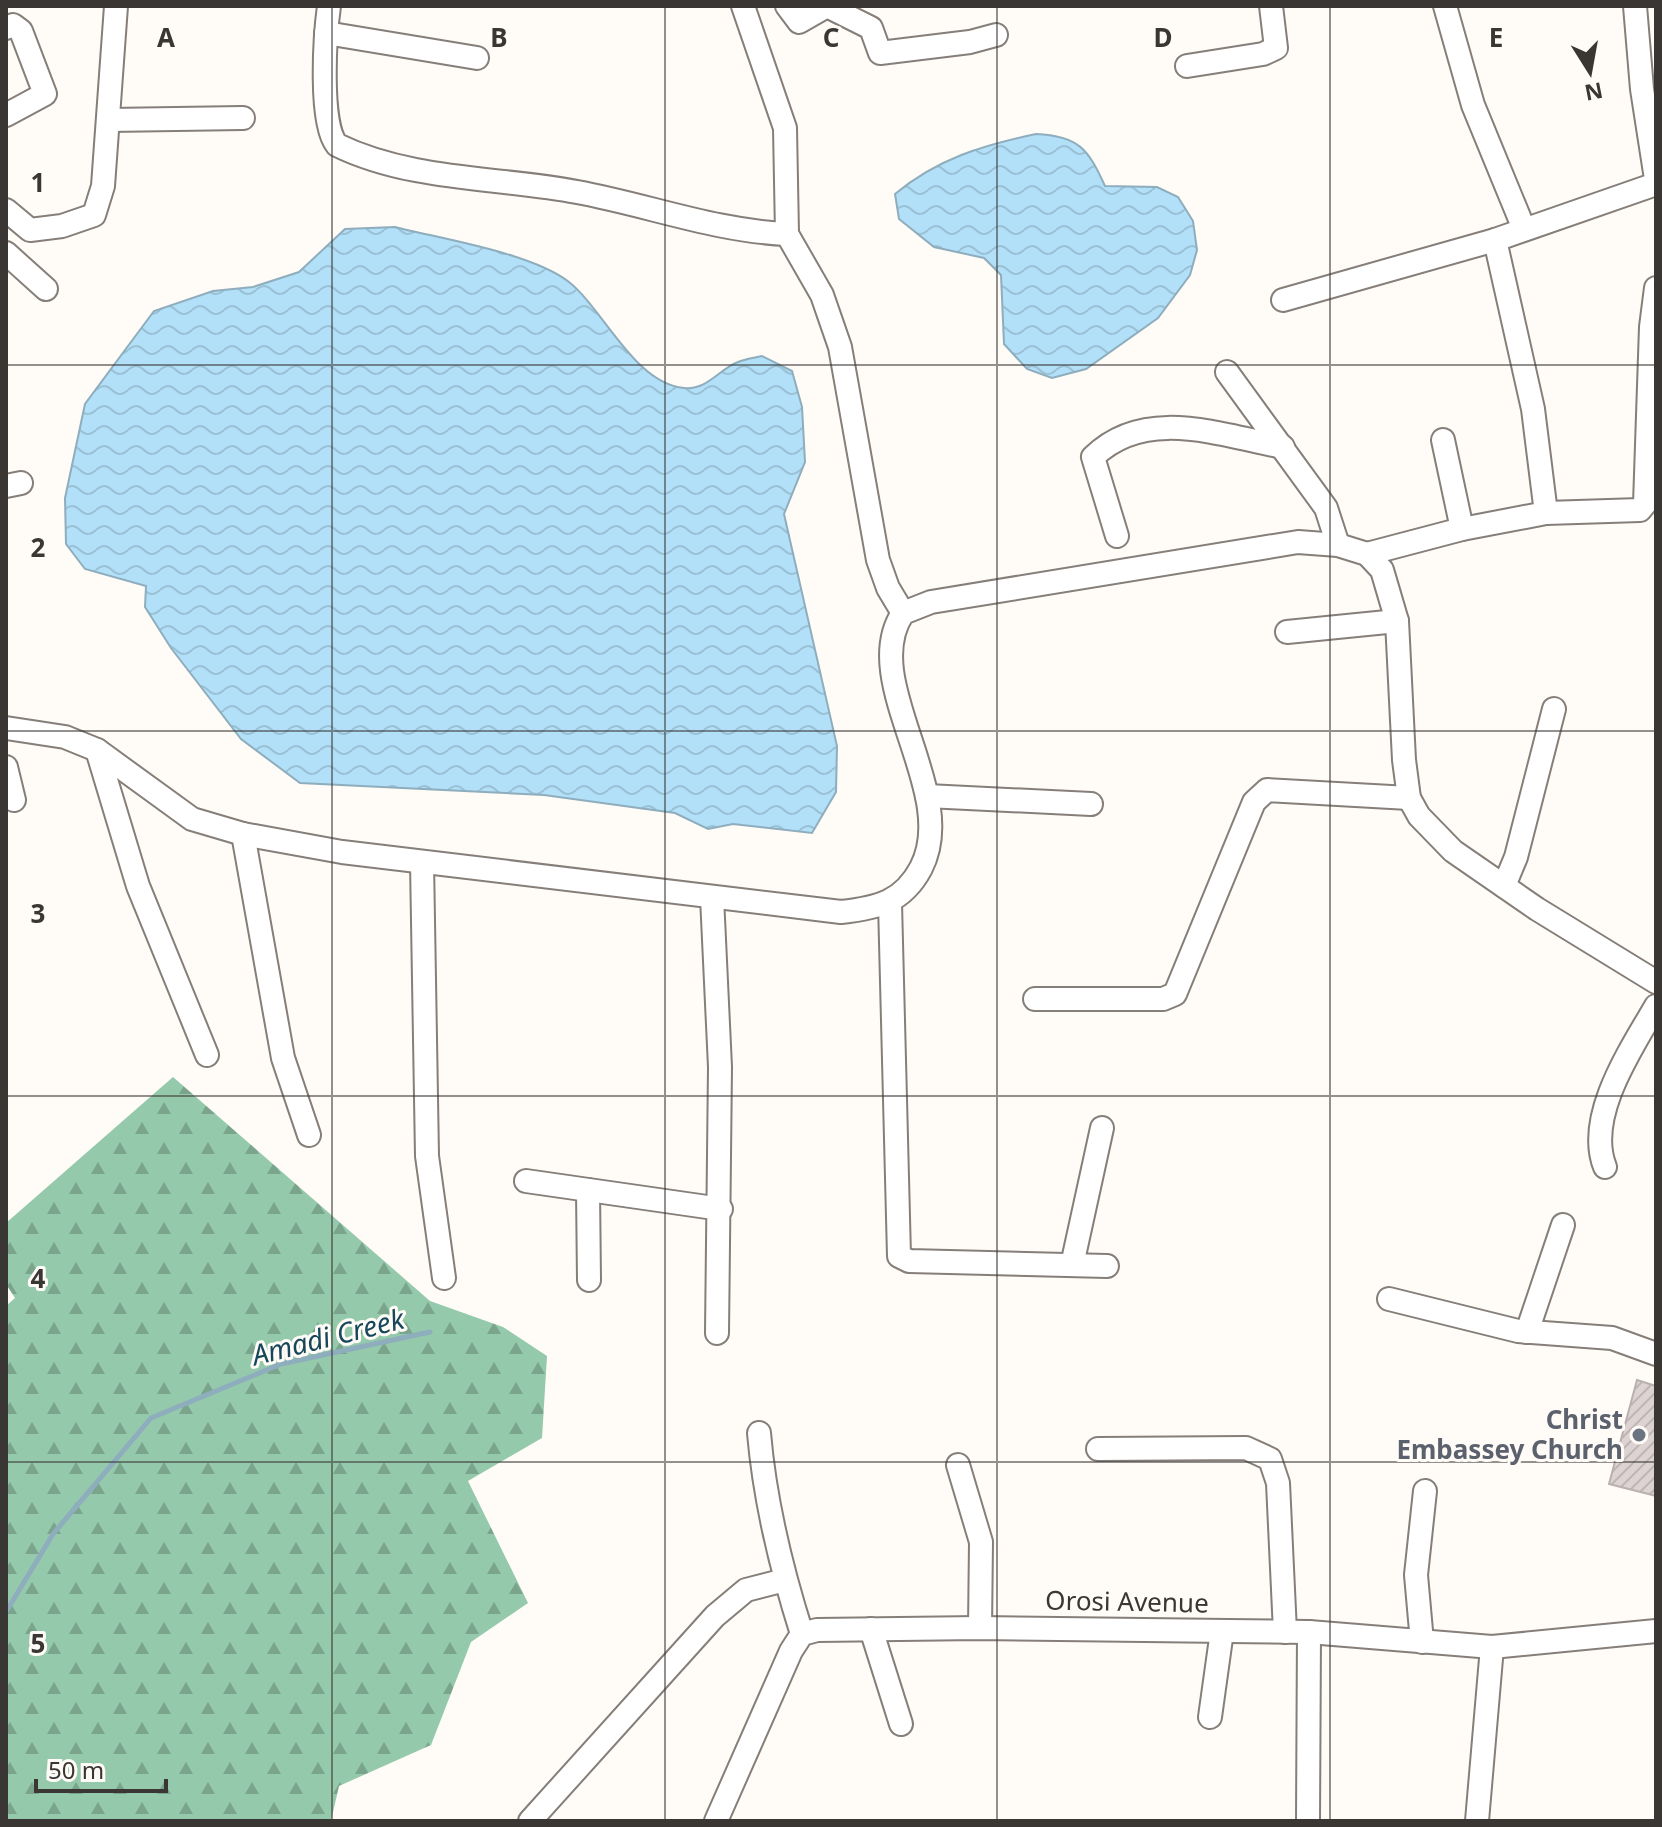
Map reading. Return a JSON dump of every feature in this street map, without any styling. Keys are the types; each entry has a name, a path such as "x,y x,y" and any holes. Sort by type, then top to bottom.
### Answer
{"street":[{"path":"6,210 30,230 62,226 94,215 103,186 116,6"},
{"path":"329,6 326,33 329,130 337,145 431,173 578,192 745,232 787,234"},
{"path":"743,6 785,128 787,234 833,323 878,560 888,588 903,613"},
{"path":"787,6 799,22 827,6 871,28 880,53 970,42 996,35"},
{"path":"1187,66 1263,54 1276,48 1271,6"},
{"path":"1445,6 1473,105 1524,229"},
{"path":"1283,300 1495,240 1656,181 1642,89 1635,6"},
{"path":"6,28 13,25 21,31 45,89 45,94 6,115"},
{"path":"326,33 477,58"},
{"path":"109,120 243,118"},
{"path":"1495,240 1533,409 1546,513"},
{"path":"6,253 46,289"},
{"path":"1367,554 1462,529 1546,513 1631,512 1645,504 1651,327 1656,288"},
{"path":"1227,372 1326,508 1338,545"},
{"path":"1117,536 1093,457 1106,444 1139,430 1183,426 1283,447"},
{"path":"1443,440 1462,529"},
{"path":"6,728 65,737 97,750 192,819 243,834 342,852 841,912 890,903 905,893 929,853 933,824 894,676 894,632 903,613 944,599 1197,557 1298,542 1338,545 1367,554 1382,570 1397,621 1409,798 1432,833 1504,886 1656,982"},
{"path":"1287,632 1397,621"},
{"path":"1504,886 1516,857 1554,709"},
{"path":"97,750 138,886 207,1055"},
{"path":"6,767 14,800"},
{"path":"1035,999 1163,999 1175,994 1254,802 1267,790 1409,798"},
{"path":"927,796 1091,804"},
{"path":"243,834 283,1058 309,1135"},
{"path":"422,862 427,1156 444,1278"},
{"path":"712,897 720,1067 721,1209 717,1333"},
{"path":"890,903 897,1253 909,1261 1107,1266"},
{"path":"1605,1167 1599,1152 1600,1128 1618,1072 1656,1006"},
{"path":"1072,1265 1102,1128"},
{"path":"526,1181 721,1209"},
{"path":"588,1190 589,1280"},
{"path":"1527,1332 1563,1225"},
{"path":"1389,1299 1527,1332 1604,1336 1656,1354"},
{"path":"716,1821 791,1651 802,1634 785,1580 764,1490 759,1433"},
{"path":"1098,1449 1246,1448 1270,1459 1278,1483 1285,1632"},
{"path":"958,1465 981,1542 980,1628"},
{"path":"1422,1642 1416,1575 1425,1491"},
{"path":"530,1821 715,1616 746,1590 785,1580"},
{"name":"Orosi Avenue","path":"802,1634 871,1629 980,1628 1309,1632 1492,1647 1656,1631"},
{"path":"871,1629 901,1724"},
{"path":"1210,1717 1222,1631"},
{"path":"1308,1821 1309,1632"},
{"path":"1477,1821 1492,1647"}],"green space":[{"path":"173,1077 430,1301 503,1327 547,1356 542,1438 468,1481 528,1603 471,1642 431,1745 339,1786 331,1821 6,1821 6,1306 15,1298 6,1284 6,1223"}],"water":[{"path":"1036,134 1063,138 1080,147 1105,186 1157,187 1178,197 1193,221 1197,250 1190,275 1158,318 1086,369 1052,378 1027,369 1004,344 1001,275 984,258 934,247 899,219 895,194 927,171 961,155"},
{"path":"395,227 510,255 553,272 582,294 635,360 666,383 684,388 700,386 731,365 762,356 792,371 802,407 805,462 784,514 837,746 836,792 812,833 733,824 708,829 675,813 544,795 300,783 241,739 171,648 145,607 146,586 85,569 66,544 65,498 85,404 154,311 213,291 253,287 299,272 345,229"}],"building":[{"name":"Christ Embassey Church","path":"1637,1380 1656,1386 1656,1496 1609,1484"}],"waterway":[{"name":"Amadi Creek","path":"6,1612 53,1534 151,1418 281,1364 430,1332"}],"place":[{"name":"Christ Embassey Church","path":"1639,1435"}]}
